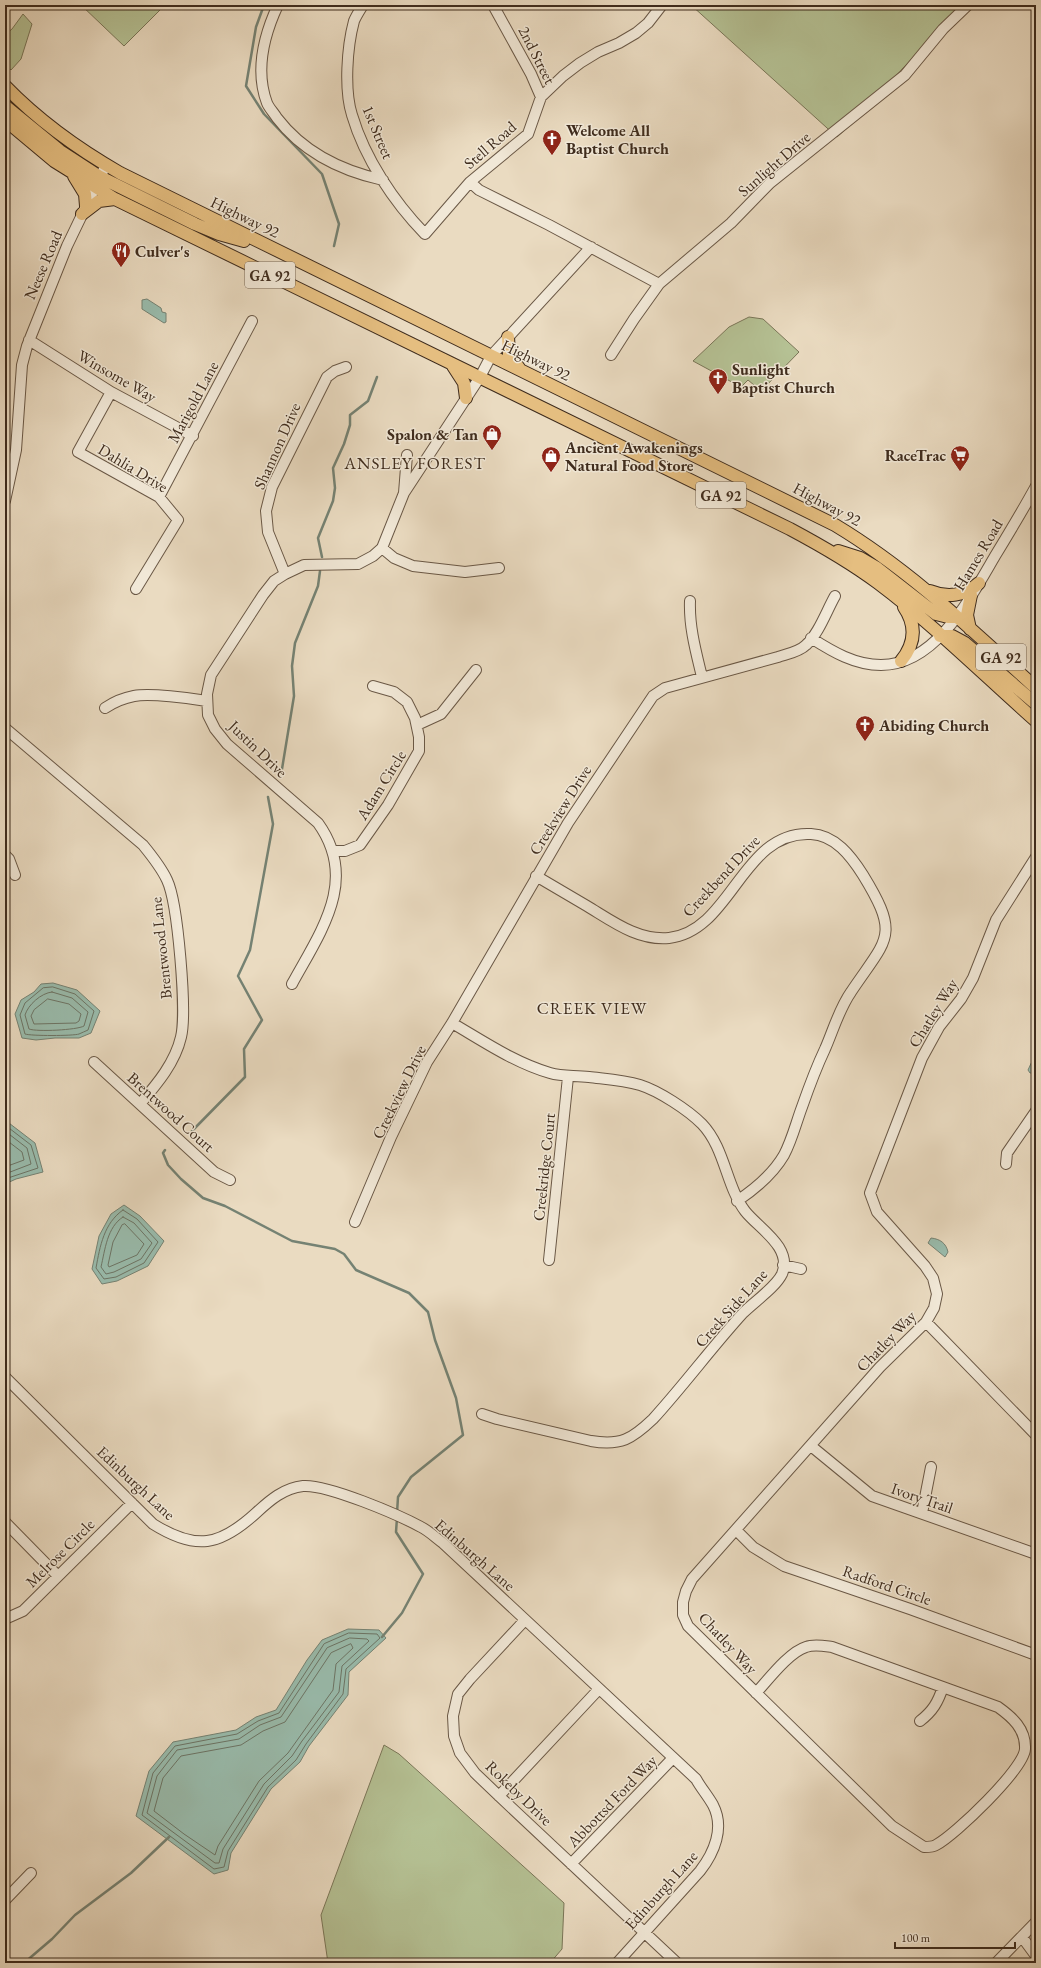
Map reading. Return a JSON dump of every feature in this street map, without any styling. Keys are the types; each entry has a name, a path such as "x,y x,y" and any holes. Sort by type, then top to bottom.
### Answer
{"main road":[{"name":"Highway 92","path":"5,86 55,131 106,165 261,243 835,525 884,556 927,590 1036,688"},
{"path":"5,106 98,182 207,229 233,238 261,243"},
{"name":"GA 92","path":"5,120 34,146 73,173 98,182 115,199 790,529 825,548 867,575 899,600 1036,721"},
{"path":"73,173 85,194 84,210"},
{"path":"84,210 99,201 115,199"},
{"path":"508,337 509,354 521,370"},
{"path":"447,362 462,377 466,388 466,398"},
{"path":"825,548 850,554 870,563 896,581 932,612 944,617 956,617"},
{"path":"927,590 939,594 957,595 969,590 979,583"},
{"path":"970,629 967,608 971,595"},
{"path":"899,600 910,618 913,634 908,650 901,661"},
{"path":"940,636 952,636 965,643 1036,704"}],"street":[{"path":"278,5 264,40 261,77 267,104 285,128 307,149 358,174 383,180"},
{"name":"1st Street","path":"363,5 354,20 348,52 349,87 352,114 366,151 383,180 413,221 425,234"},
{"name":"2nd Street","path":"493,5 532,74 542,97"},
{"name":"Stell Road","path":"425,234 470,182 528,134 542,97 563,76 580,63 636,33 648,23 662,5"},
{"name":"Sunlight Drive","path":"611,355 659,284 731,222 770,183 905,75 943,29 968,5"},
{"name":"Neese Road","path":"5,501 13,467 18,431 22,365 29,340 84,210 106,165"},
{"path":"470,182 479,190 591,246 659,284"},
{"path":"498,568 465,572 413,566 394,558 382,548 404,493 480,378 491,356 591,246"},
{"name":"Marigold Lane","path":"159,497 193,436 252,321"},
{"name":"Winsome Way","path":"29,340 111,392 193,436"},
{"name":"Shannon Drive","path":"285,574 268,532 266,511 272,487 327,377 335,371 346,367"},
{"name":"Dahlia Drive","path":"111,392 78,452 159,497 178,520 136,589"},
{"path":"404,493 407,455"},
{"name":"Hames Road","path":"940,636 956,617 979,583 1036,486"},
{"name":"Justin Drive","path":"292,984 330,914 334,895 336,869 333,851 328,837 318,823 233,749 215,729 208,715 207,701 211,675 263,595 274,581 304,565 358,564 373,556 382,548"},
{"name":"Creekview Drive","path":"356,1222 417,1081 536,876 584,799 653,696 664,688 794,652 806,646 835,596"},
{"path":"690,601 691,633 702,677"},
{"path":"811,638 829,650 858,662 882,665 901,661 921,651 940,636"},
{"path":"417,725 441,714 476,670"},
{"name":"Adam Circle","path":"333,851 345,851 360,845 388,805 419,751 420,737 417,725 407,702 394,692 372,686"},
{"path":"105,708 117,701 135,696 188,698 207,701"},
{"name":"Brentwood Lane","path":"5,728 143,846 155,860 168,881 174,905 181,976 183,1015 182,1037 175,1055 161,1079 140,1104"},
{"name":"Creekbend Drive","path":"536,876 621,927 646,937 667,938 687,933 705,921 753,863 772,843 788,836 795,834 819,834 833,840 853,858 885,914 886,935 882,948 845,1002 818,1063 783,1156 762,1182 737,1201"},
{"path":"5,855 9,859 15,874"},
{"name":"Chatley Way","path":"756,1694 781,1666 806,1647 832,1647 998,1707 1014,1718 1022,1733 1025,1749 1022,1759 998,1790 968,1820 936,1846 924,1847 892,1826 756,1694 688,1626 683,1615 686,1591 692,1580 880,1367 926,1322 936,1301 933,1278 925,1266 877,1212 870,1193 922,1058 939,1027 961,999 973,978 996,920 1036,857"},
{"name":"Creek Side Lane","path":"452,1023 530,1066 568,1077 586,1077 640,1085 654,1091 695,1118 710,1134 717,1147 729,1175 737,1201 746,1213 775,1242 783,1257 782,1274 776,1282 743,1313 653,1419 639,1433 629,1439 619,1442 606,1443 591,1441 497,1419 482,1414"},
{"name":"Brentwood Court","path":"94,1062 214,1172 230,1180"},
{"name":"Creekridge Court","path":"549,1260 568,1077"},
{"path":"1006,1164 1007,1153 1036,1111"},
{"path":"783,1265 801,1269"},
{"path":"926,1322 1036,1435"},
{"name":"Edinburgh Lane","path":"5,1377 153,1524 172,1536 191,1541 211,1540 228,1535 247,1521 269,1501 285,1491 304,1486 330,1491 374,1506 422,1527 444,1543 696,1779 714,1806 718,1824 717,1838 712,1856 616,1963"},
{"name":"Ivory Trail","path":"811,1446 872,1496 1036,1554"},
{"path":"922,1513 931,1467"},
{"name":"Melrose Circle","path":"5,1619 23,1611 132,1503"},
{"path":"5,1522 58,1576"},
{"name":"Radford Circle","path":"736,1530 753,1547 784,1566 910,1609 1036,1655"},
{"name":"Rokeby Drive","path":"525,1620 458,1694 453,1716 454,1736 460,1753 475,1773 677,1963"},
{"path":"920,1721 934,1708 943,1687"},
{"path":"499,1796 599,1689"},
{"name":"Abbottsd Ford Way","path":"572,1864 673,1758"},
{"path":"5,1900 31,1873"},
{"path":"996,1963 1036,1922"},
{"path":"1022,1938 1036,1956"}],"shaded area":[{"path":"81,5 165,5 124,46"},
{"path":"691,5 965,5 902,69 868,109 837,137"},
{"path":"23,14 32,24 21,59 11,70 5,64 5,35 12,29"},
{"path":"749,317 763,319 799,352 761,391 748,380 741,387 693,361 729,327"},
{"path":"384,1745 399,1754 564,1903 562,1949 550,1963 328,1963 321,1915"}],"water":[{"path":"147,299 161,308 162,312 166,313 166,322 164,323 142,309 142,300"},
{"path":"53,983 77,990 100,1011 91,1033 79,1038 36,1040 22,1038 15,1014 21,1000 34,992 41,984"},
{"path":"1036,1056 1036,1073 1030,1073 1028,1070 1034,1057"},
{"path":"5,1120 35,1143 43,1172 16,1179 5,1184"},
{"path":"124,1205 140,1216 164,1241 148,1266 117,1281 102,1284 92,1269 99,1236 111,1214"},
{"path":"931,1238 940,1240 944,1244 948,1252 945,1257 928,1243"},
{"path":"348,1629 379,1630 386,1638 349,1672 348,1695 309,1746 300,1762 271,1789 231,1853 228,1870 214,1874 136,1816 149,1771 173,1742 236,1730 256,1717 276,1710 307,1660 322,1640"}],"waterway":[{"path":"264,5 256,27 246,86 264,114 322,174 339,224 334,246"},
{"path":"322,557 318,538 333,501 335,488 333,468 344,444 350,425 350,415 368,401 377,377"},
{"path":"282,769 294,696 292,666 295,643 318,586 320,571"},
{"path":"192,1131 245,1077 244,1049 262,1020 238,976 250,950 273,824 268,797"},
{"path":"165,1150 163,1153 168,1165 181,1179 203,1198 225,1206 292,1241 335,1249 344,1254 356,1270 409,1293 428,1312 435,1340 456,1398 463,1435 411,1477 398,1497 397,1513"},
{"path":"382,1637 402,1613 423,1574 396,1532 397,1518"},
{"path":"24,1963 52,1939 75,1915 131,1873 169,1837"}],"place":[{"name":"Welcome All Baptist Church","path":"552,156"},
{"name":"Culver's","path":"121,268"},
{"name":"Sunlight Baptist Church","path":"718,395"},
{"name":"Spalon & Tan","path":"492,451"},
{"name":"RaceTrac","path":"960,472"},
{"name":"Ancient Awakenings Natural Food Store","path":"551,473"},
{"name":"Abiding Church","path":"865,742"}],"district":[{"name":"ANSLEY FOREST","path":"415,463"},
{"name":"CREEK VIEW","path":"592,1008"}]}
